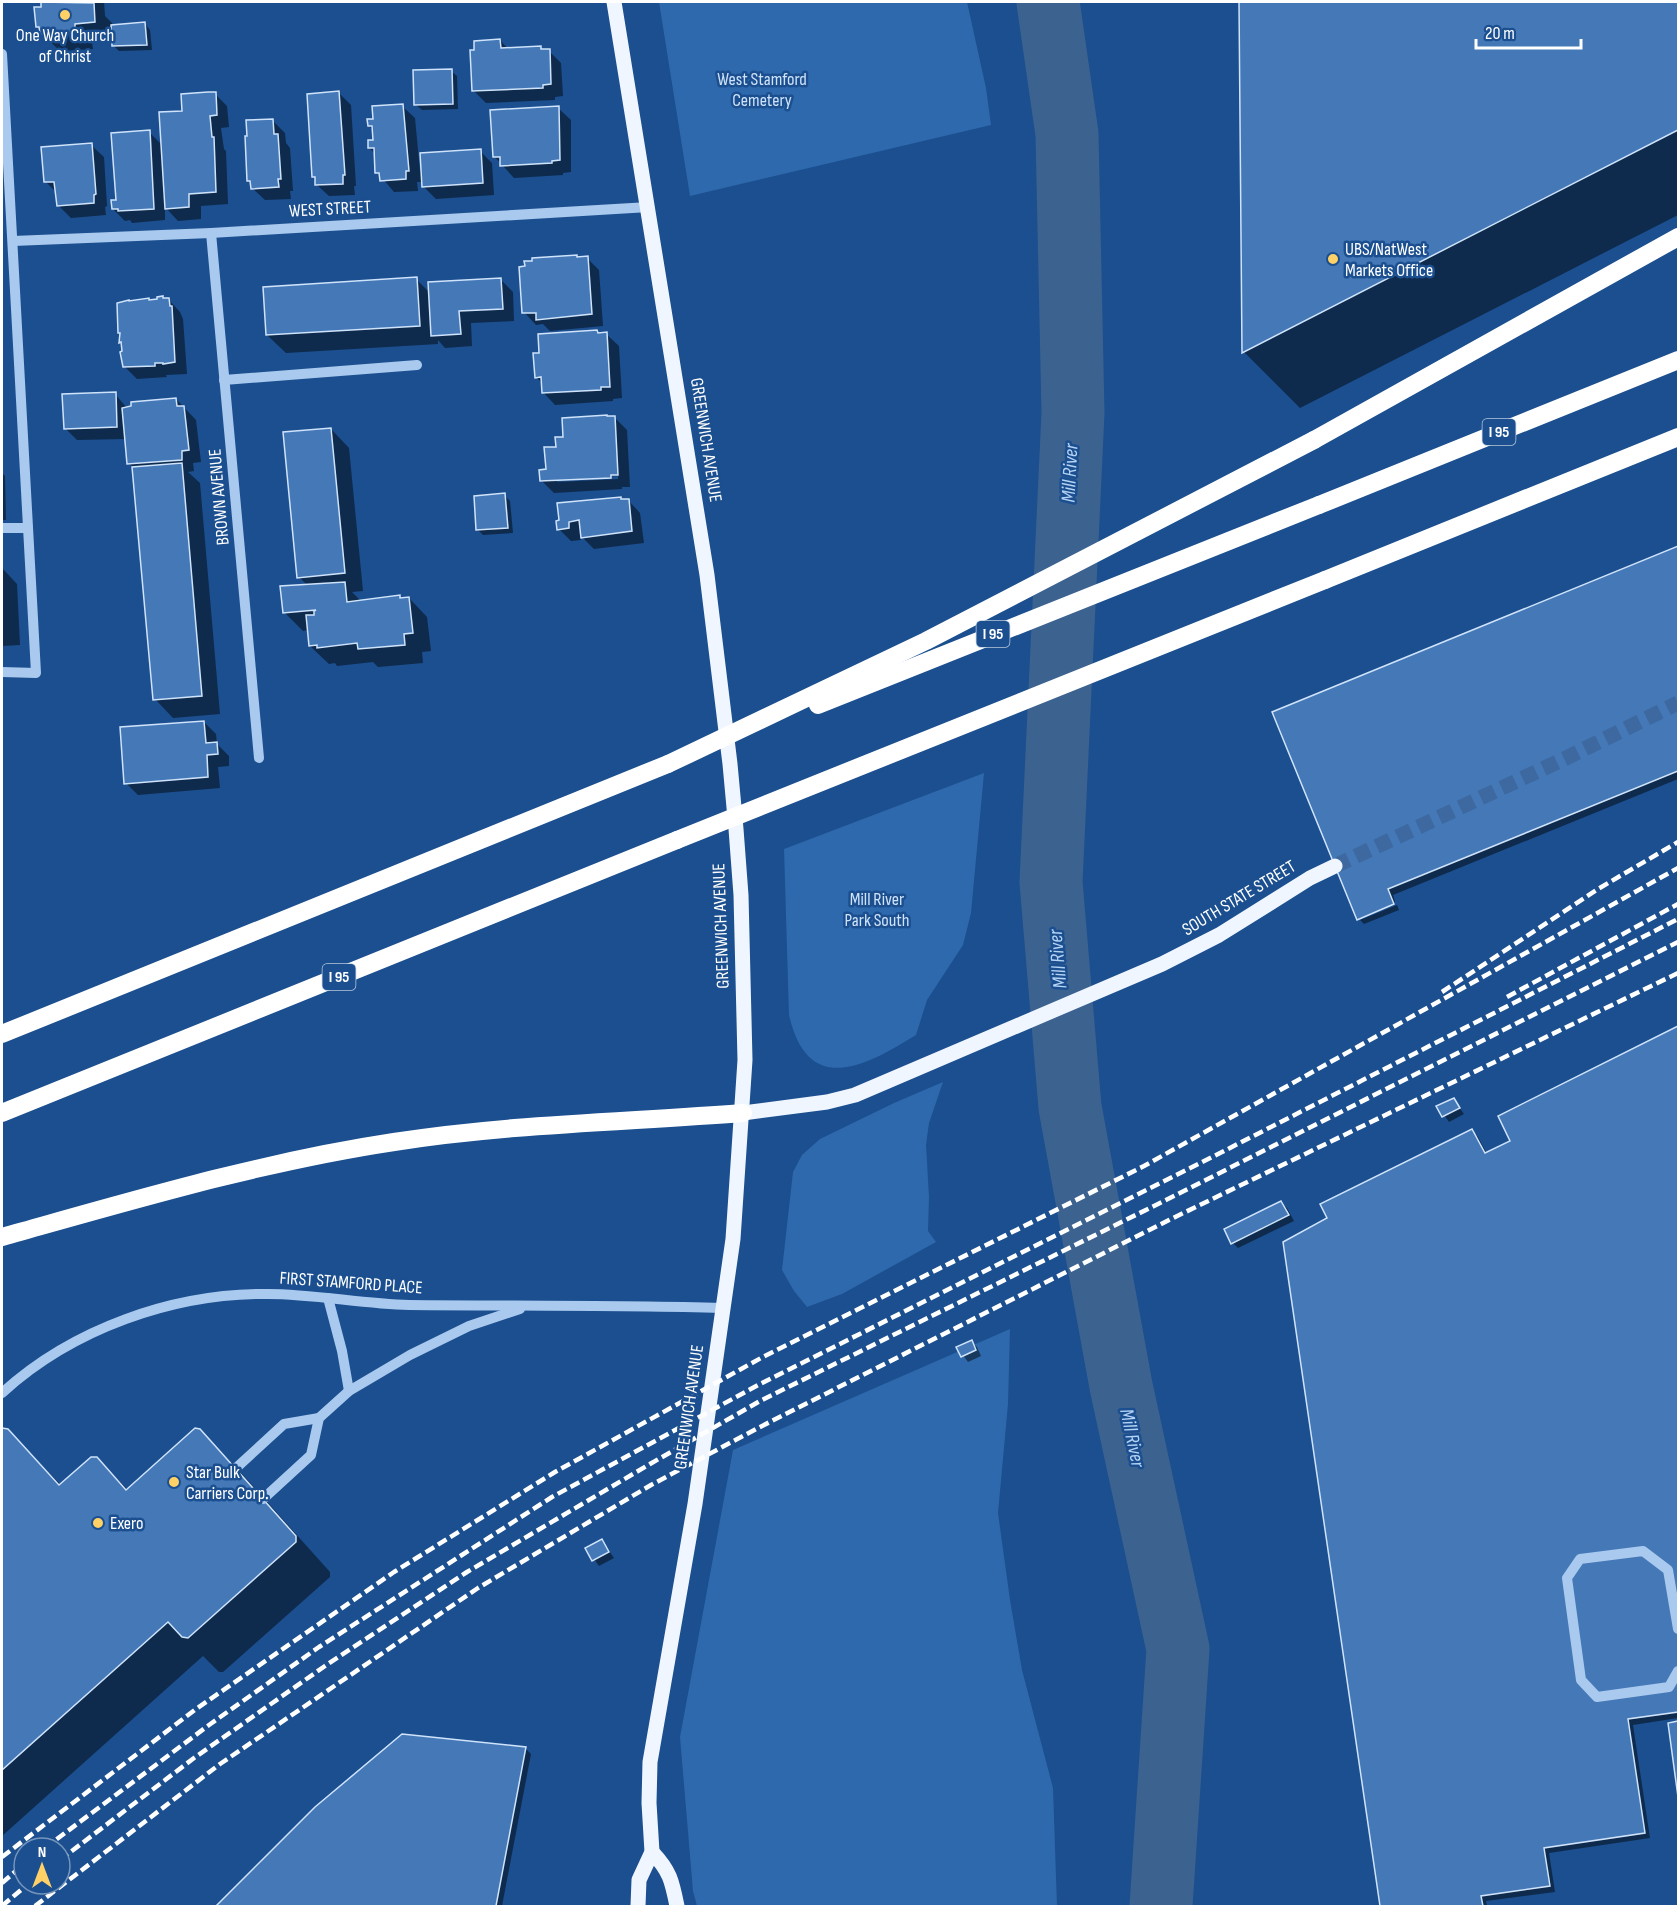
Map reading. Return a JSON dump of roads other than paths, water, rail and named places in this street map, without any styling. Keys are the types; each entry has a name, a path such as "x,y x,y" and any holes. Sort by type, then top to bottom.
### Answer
{"highway":[{"path":"668,764 926,640 1314,440 1678,237"},
{"name":"I 95","path":"2,1034 668,764 1678,360"},
{"name":"I 95","path":"2,1113 1678,438"},
{"path":"2,1237 268,1166 392,1142 486,1130 743,1113"}],"main road":[{"name":"GREENWICH AVENUE","path":"614,2 707,575 730,764 741,895 745,1060 733,1239 693,1516 650,1762 649,1803 652,1852 639,1880 638,1906"},
{"name":"SOUTH STATE STREET","path":"743,1113 827,1102 855,1095 1162,964 1219,935 1310,878 1335,866"},
{"path":"652,1852 665,1866 671,1877 677,1906"}],"street":[{"path":"2,54 6,218 13,241 36,673 2,672"},
{"name":"WEST STREET","path":"13,241 211,233 649,207"},
{"name":"BROWN AVENUE","path":"211,233 259,758"},
{"path":"224,380 417,365"},
{"path":"2,528 28,528"},
{"name":"FIRST STAMFORD PLACE","path":"2,1393 31,1369 76,1342 120,1322 156,1310 239,1295 268,1294 399,1305 723,1308"},
{"path":"328,1298 342,1351 349,1391"},
{"path":"235,1469 284,1424 319,1418 349,1391 410,1355 469,1326 528,1306"},
{"path":"263,1499 310,1455 319,1418"},
{"path":"1678,1628 1668,1570 1643,1551 1580,1559 1567,1578 1581,1680 1597,1697 1669,1687 1678,1671"}],"waterway":[{"name":"Mill River","path":"1048,2 1067,134 1073,413 1051,882 1070,1107 1121,1386 1178,1649 1161,1906"}],"tunnel":[{"path":"1335,866 1678,703"}],"railway":[{"path":"1442,992 1598,889 1678,842"},
{"path":"2,1857 196,1709 394,1572 555,1472 761,1358 1144,1166 1678,868"},
{"path":"1507,997 1678,904"},
{"path":"61,1836 209,1725 319,1647 552,1497 760,1384 1222,1152 1678,919"},
{"path":"72,1851 194,1758 325,1666 467,1572 760,1401 1678,942"},
{"path":"35,1906 220,1764 478,1588 651,1485 758,1428 1169,1220 1678,973"},
{"path":"2,1883 12,1874"},
{"path":"2,1906 14,1896"}],"place":[{"name":"One Way Church of Christ","path":"65,15"},
{"name":"UBS/NatWest Markets Office","path":"1333,259"},
{"name":"Star Bulk Carriers Corp.","path":"174,1482"},
{"name":"Exero","path":"98,1523"}],"park label":[{"name":"West Stamford Cemetery","path":"762,89"},
{"name":"Mill River Park South","path":"877,909"}]}
